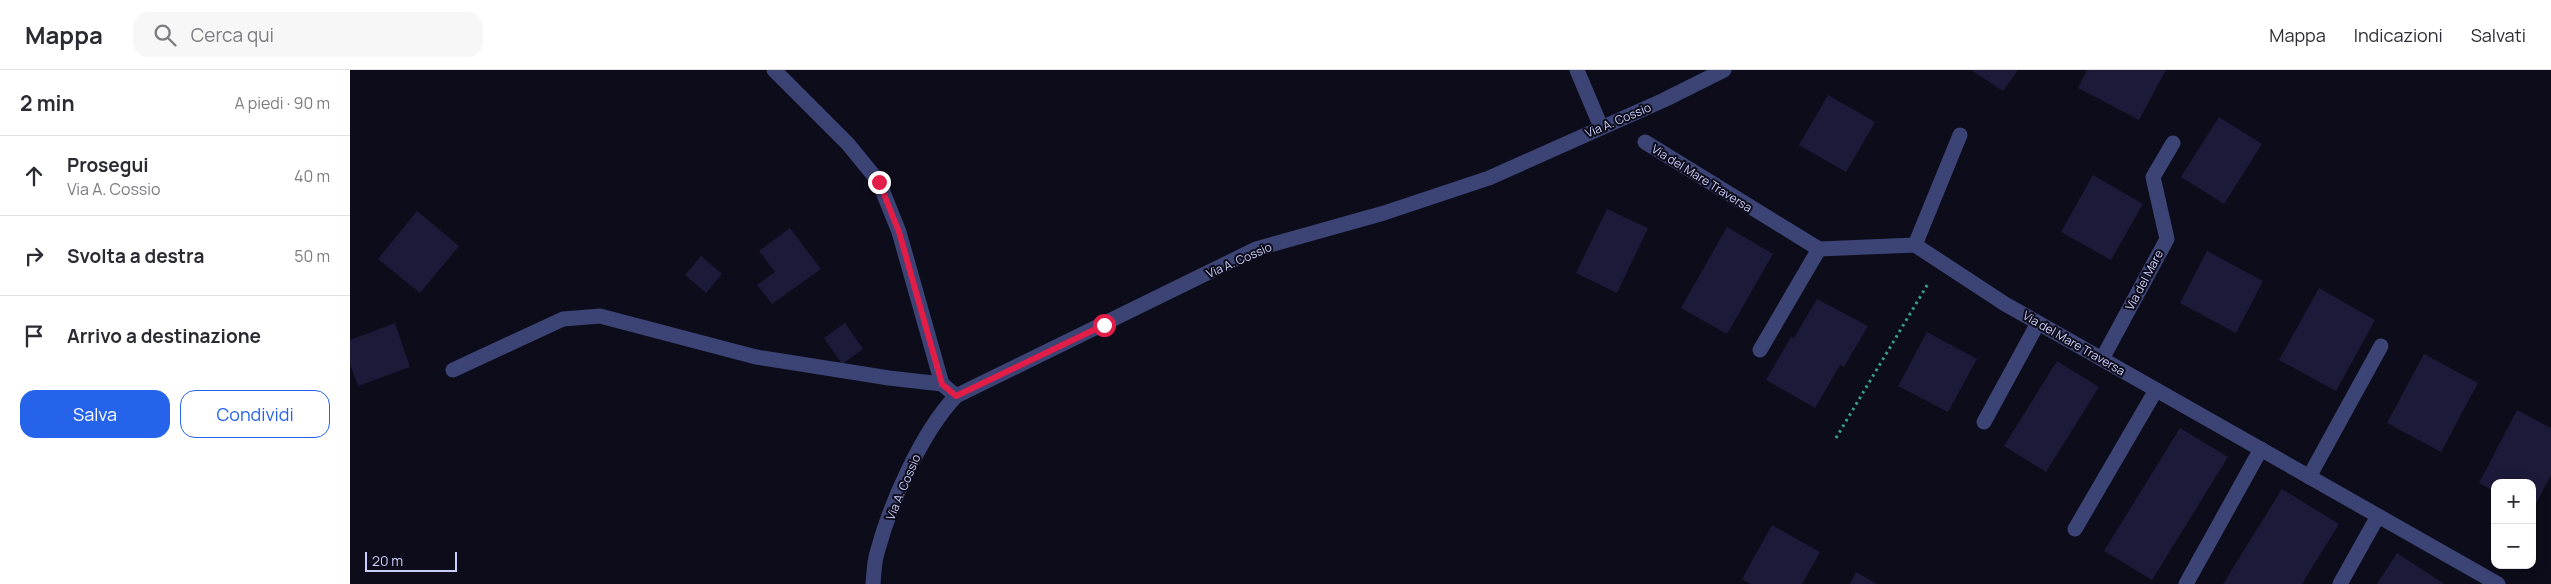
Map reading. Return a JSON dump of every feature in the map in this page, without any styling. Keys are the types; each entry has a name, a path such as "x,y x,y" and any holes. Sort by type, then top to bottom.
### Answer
{"street":[{"path":"774,70 848,144 879,182 899,232 942,384 956,396"},
{"path":"1577,70 1601,128"},
{"name":"Via A. Cossio","path":"873,584 876,554 902,484 942,412 956,396 1256,249 1384,213 1489,178 1664,100 1724,70"},
{"path":"1760,350 1818,249 1915,245 1960,135"},
{"name":"Via del Mare Traversa","path":"1645,142 1818,249"},
{"name":"Via del Mare","path":"2102,359 2166,239 2153,177 2172,144"},
{"name":"Via del Mare Traversa","path":"1915,245 2038,323 2493,583"},
{"path":"453,370 564,319 600,316 756,357 889,378 942,384"},
{"path":"1984,422 2038,323"},
{"path":"2309,477 2381,346"},
{"path":"2075,529 2156,390"},
{"path":"2186,584 2261,450"},
{"path":"2340,584 2378,516"}],"path":[{"path":"1836,438 1941,262"}],"building":[{"path":"1971,70 2018,70 2003,91"},
{"path":"2087,70 2166,70 2139,120 2078,88"},
{"path":"1828,95 1875,122 1846,172 1799,145"},
{"path":"2219,117 2262,144 2224,204 2181,177"},
{"path":"2093,175 2143,204 2111,260 2061,232"},
{"path":"1607,209 1648,228 1617,293 1576,273"},
{"path":"417,211 459,246 420,293 378,259"},
{"path":"1727,227 1773,254 1727,334 1681,308"},
{"path":"790,228 821,269 772,304 757,285 775,272 759,251"},
{"path":"2207,251 2263,281 2236,333 2180,303"},
{"path":"701,256 722,274 706,293 685,275"},
{"path":"2319,288 2375,320 2336,391 2279,360"},
{"path":"1817,299 1868,326 1844,367 1840,365 1815,408 1766,380 1791,337 1794,338"},
{"path":"395,323 410,367 358,386 350,364 350,340"},
{"path":"845,323 863,349 842,364 824,338"},
{"path":"1927,332 1977,359 1948,412 1898,386"},
{"path":"2424,354 2478,383 2441,452 2387,423"},
{"path":"2057,361 2099,387 2046,472 2004,446"},
{"path":"2517,410 2551,428 2551,475 2536,503 2536,479 2491,479 2491,490 2479,483"},
{"path":"2180,428 2228,457 2152,580 2104,551"},
{"path":"2282,489 2339,524 2302,584 2223,584"},
{"path":"1772,525 1820,552 1802,584 1751,584 1742,579"},
{"path":"2397,553 2444,584 2377,584"},
{"path":"1856,572 1877,584 1850,584"}],"route":[{"path":"879,182 899,232 942,384 956,396 1104,325"}]}
